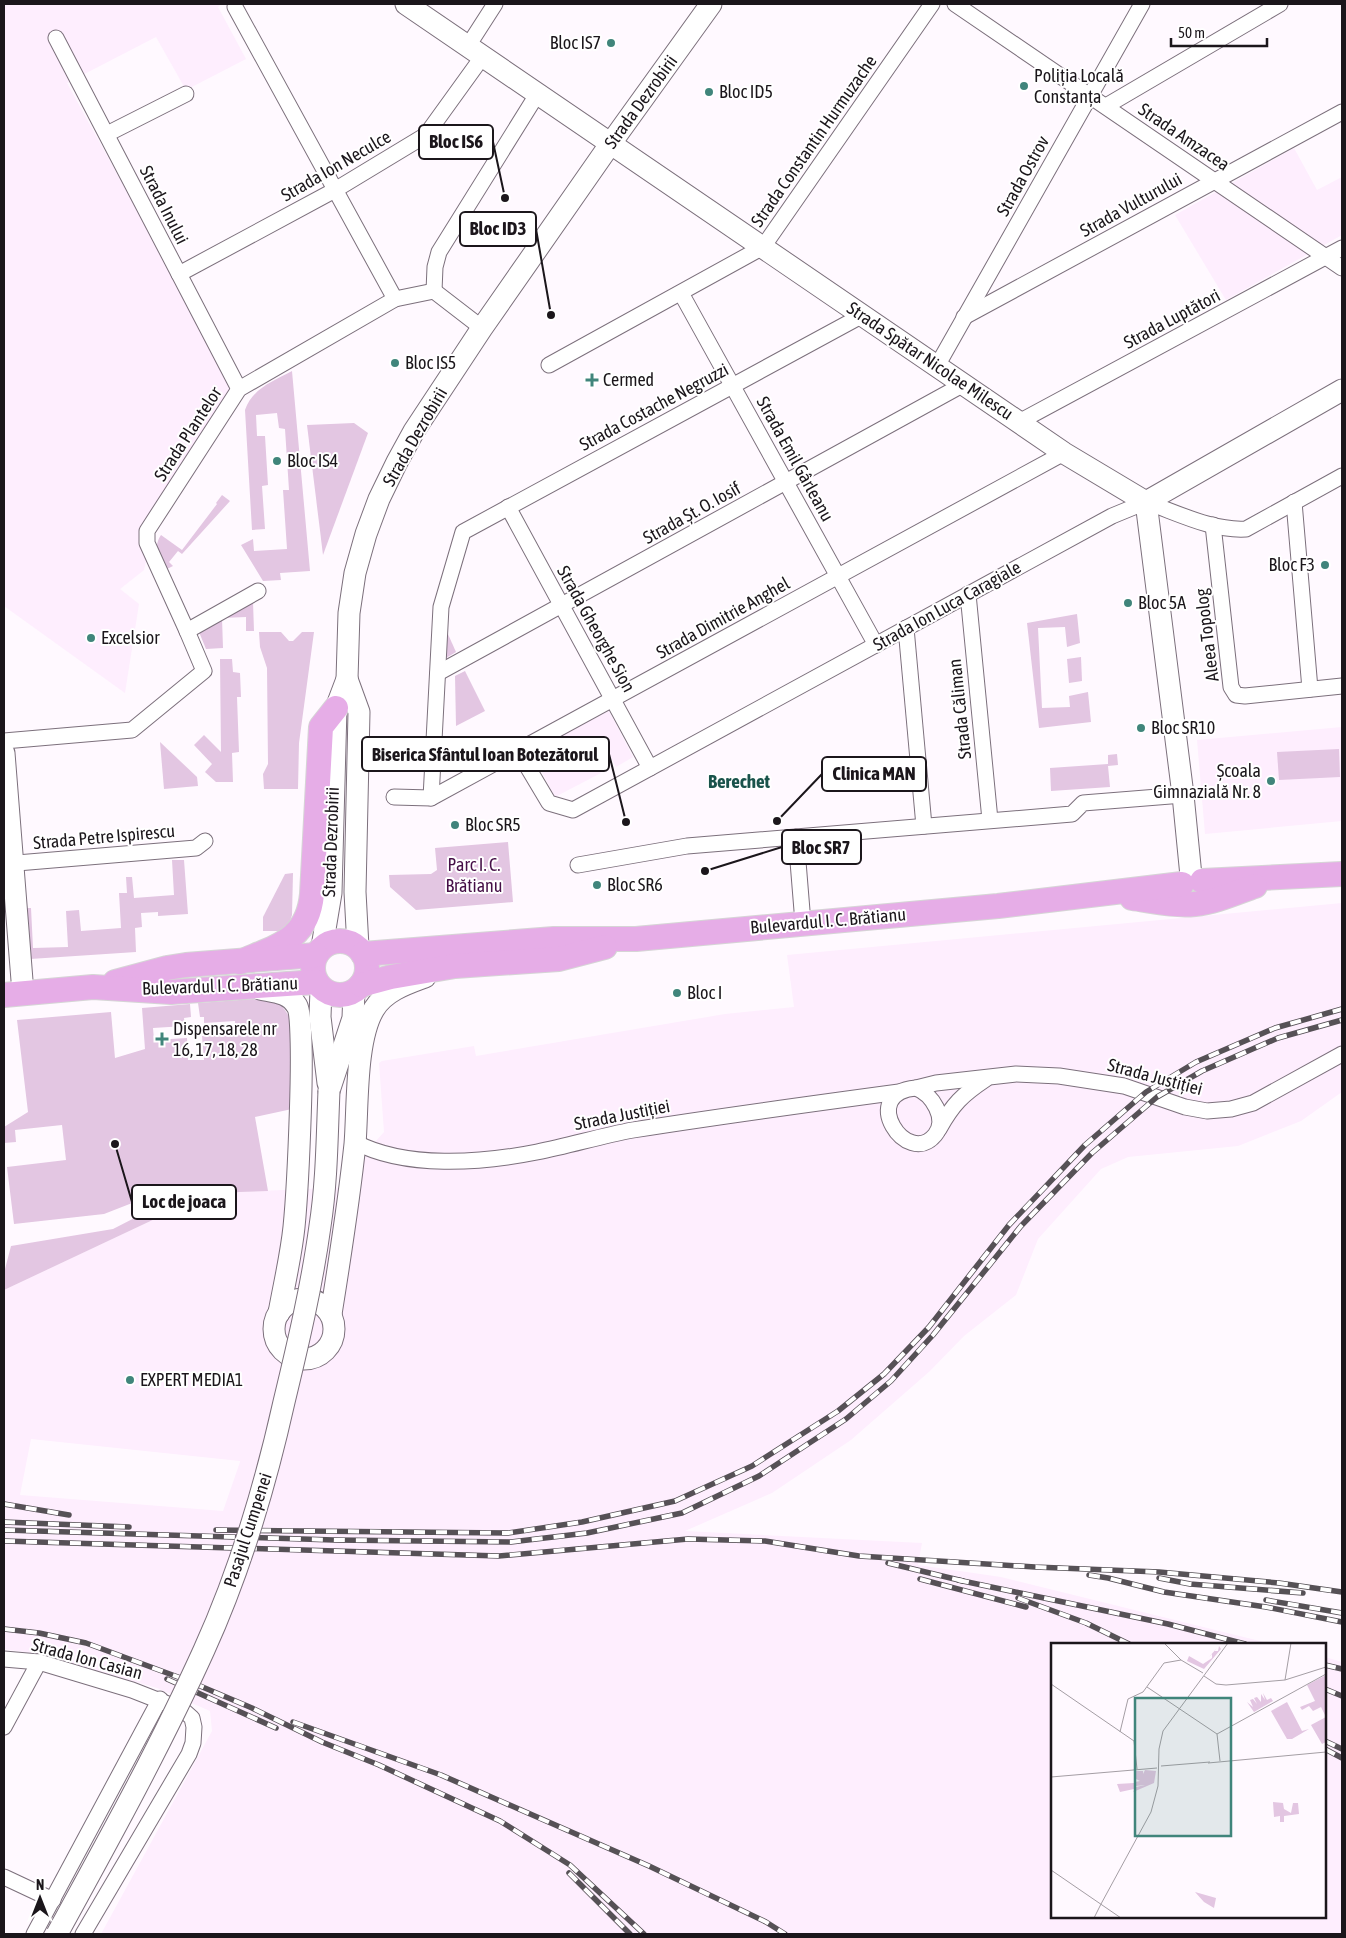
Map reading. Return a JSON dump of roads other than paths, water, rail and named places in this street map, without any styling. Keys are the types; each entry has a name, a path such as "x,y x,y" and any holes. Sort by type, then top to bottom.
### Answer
{"main road":[{"name":"Strada Spătar Nicolae Milescu","path":"406,4 1064,453 1146,502"},
{"name":"Strada Dezrobirii","path":"319,951 331,893 336,708 347,679 349,613 355,573 366,534 379,499 414,431 482,328 711,4"},
{"name":"Strada Ion Luca Caragiale","path":"1146,502 1342,390"},
{"path":"1146,502 1184,795 1193,886"},
{"name":"Strada Dezrobirii","path":"347,679 359,712 355,892 361,950"},
{"path":"240,962 291,937 304,924 309,915 312,894 321,727 336,708"},
{"path":"4,753 13,994"},
{"name":"Bulevardul I. C. Brătianu","path":"361,950 554,938 636,939 1193,886 1342,875"},
{"name":"Bulevardul I. C. Brătianu","path":"1021,903 1127,898 1193,886 1254,886 1342,875"},
{"path":"1127,898 1175,904 1195,904 1216,900 1254,886"},
{"name":"Bulevardul I. C. Brătianu","path":"357,988 391,977 455,966 559,959 636,939"},
{"path":"340,940 350,942 361,950 367,970 357,988 352,1018 329,1091 318,986 313,970 319,951 330,942 340,940"},
{"name":"Bulevardul I. C. Brătianu","path":"94,987 168,968 240,962 319,951"},
{"path":"331,1314 344,1234 355,1142 356,1111 364,1036 367,1025 375,1008 388,994 398,988 455,966"},
{"path":"318,986 329,993 337,995 357,988"},
{"name":"Bulevardul I. C. Brătianu","path":"13,994 94,987 170,992 244,987 318,986"},
{"path":"244,987 281,993 288,996 297,1005 301,1017 301,1064 294,1227 279,1313 275,1323 276,1339 281,1348 298,1358 314,1357 327,1348 334,1332 334,1323 331,1314 325,1307 318,1302 308,1299 291,1302 279,1313"},
{"path":"301,1064 320,1017"},
{"path":"344,1043 348,1089 356,1111"},
{"name":"Pasajul Cumpenei","path":"57,1934 121,1818 166,1730 204,1649 226,1596 261,1495 302,1330 321,1224 326,1167 329,1091"}],"street":[{"name":"Strada Ion Neculce","path":"179,274 335,190 426,136 475,51 495,4"},
{"name":"Strada Constantin Hurmuzache","path":"550,365 763,247 932,4"},
{"name":"Strada Amzacea","path":"955,4 1342,268"},
{"name":"Strada Ostrov","path":"937,366 1142,4"},
{"path":"1106,106 1280,4"},
{"path":"235,7 395,299"},
{"name":"Strada Inului","path":"56,38 238,389"},
{"path":"482,328 434,291 435,267 439,252 538,93"},
{"path":"107,134 186,94"},
{"name":"Strada Vulturului","path":"964,317 1342,112"},
{"name":"Strada Luptători","path":"1020,422 1342,248"},
{"name":"Strada Plantelor","path":"4,741 132,730 204,671 147,543 147,531 238,389 395,299 434,291"},
{"name":"Strada Emil Gârleanu","path":"681,293 876,644"},
{"name":"Strada Costache Negruzzi","path":"438,674 441,607 463,532 863,315"},
{"name":"Strada Șt. O. Iosif","path":"438,674 964,384"},
{"name":"Strada Dimitrie Anghel","path":"394,797 431,798 1064,453"},
{"path":"1146,502 1230,530 1246,529 1342,476"},
{"name":"Strada Ion Luca Caragiale","path":"518,751 549,803 573,810 1112,516 1146,502"},
{"path":"1294,502 1310,689"},
{"name":"Strada Gheorghe Sion","path":"508,507 650,768"},
{"name":"Aleea Topolog","path":"1213,525 1231,687 1236,695 1245,696 1342,686"},
{"path":"187,631 258,591"},
{"name":"Strada Căliman","path":"968,594 990,820"},
{"path":"906,628 924,826"},
{"path":"431,798 438,674"},
{"path":"578,865 687,846 1072,814 1083,803 1184,795"},
{"path":"796,837 803,924"},
{"name":"Strada Petre Ispirescu","path":"8,864 196,848 205,841"},
{"name":"Strada Justiției","path":"916,1088 936,1083 987,1079 1016,1074 1035,1074 1100,1081 1146,1092 1185,1107 1207,1111 1231,1109 1253,1103 1342,1054"},
{"path":"937,1132 939,1118 934,1105 924,1091 916,1088 899,1092 891,1099 889,1108 894,1128 900,1138 918,1143 933,1138 937,1132 954,1104 965,1093 987,1079"},
{"name":"Strada Justiției","path":"355,1142 388,1155 407,1158 448,1161 506,1157 630,1131 899,1092"},
{"name":"Strada Ion Casian","path":"4,1659 39,1662 160,1700 183,1710 192,1718 194,1727 193,1743 189,1754 83,1934"},
{"path":"4,1727 39,1662"},
{"path":"34,1934 160,1700"},
{"path":"4,1876 54,1900"}],"railway":[{"path":"216,1530 508,1533 582,1522 675,1501 752,1466 838,1411 884,1374 929,1327 1009,1225 1085,1145 1146,1092 1196,1062 1275,1028 1342,1009"},
{"path":"4,1530 334,1540 511,1542 587,1533 682,1513 759,1476 846,1419 891,1381 933,1335 1021,1226 1092,1153 1157,1097 1202,1071 1278,1038 1342,1020"},
{"path":"4,1504 69,1515"},
{"path":"4,1522 129,1527"},
{"path":"4,1541 499,1556 688,1539 765,1541 859,1556 1035,1567 1159,1572 1279,1583 1342,1592"},
{"path":"888,1563 963,1581"},
{"path":"1089,1575 1164,1592 1266,1607 1342,1622"},
{"path":"1159,1578 1190,1584 1303,1593"},
{"path":"920,1579 1026,1607"},
{"path":"958,1580 1168,1624 1241,1643"},
{"path":"1018,1598 1086,1623 1127,1643"},
{"path":"1266,1600 1342,1613"},
{"path":"4,1629 39,1633 86,1643 186,1680 252,1708 322,1742 379,1765 500,1821 570,1865 644,1934"},
{"path":"1326,1665 1342,1669"},
{"path":"167,1679 276,1728"},
{"path":"1326,1689 1342,1696"},
{"path":"293,1722 441,1775 649,1866 766,1922 785,1934"},
{"path":"1326,1741 1342,1749"},
{"path":"1326,1750 1342,1758"},
{"path":"569,1873 630,1934"}],"place":[{"name":"Bloc IS7","path":"611,43"},
{"name":"Poliția Locală Constanța","path":"1024,86"},
{"name":"Bloc ID5","path":"709,92"},
{"name":"Bloc IS6","path":"505,198"},
{"name":"Bloc ID3","path":"551,315"},
{"name":"Bloc IS5","path":"395,363"},
{"name":"Cermed","path":"592,380"},
{"name":"Bloc IS4","path":"277,461"},
{"name":"Bloc F3","path":"1325,565"},
{"name":"Bloc 5A","path":"1128,603"},
{"name":"Excelsior","path":"91,638"},
{"name":"Bloc SR10","path":"1141,728"},
{"name":"Școala Gimnazială Nr. 8","path":"1271,781"},
{"name":"Clinica MAN","path":"777,821"},
{"name":"Biserica Sfântul Ioan Botezătorul","path":"626,822"},
{"name":"Bloc SR5","path":"455,825"},
{"name":"Bloc SR7","path":"705,871"},
{"name":"Bloc SR6","path":"597,885"},
{"name":"Bloc I","path":"677,993"},
{"name":"Dispensarele nr 16, 17, 18, 28","path":"162,1039"},
{"name":"Loc de joaca","path":"115,1144"},
{"name":"EXPERT MEDIA1","path":"130,1380"}],"district":[{"name":"Berechet","path":"739,781"}],"park label":[{"name":"Parc I. C. Brătianu","path":"474,875"}]}
